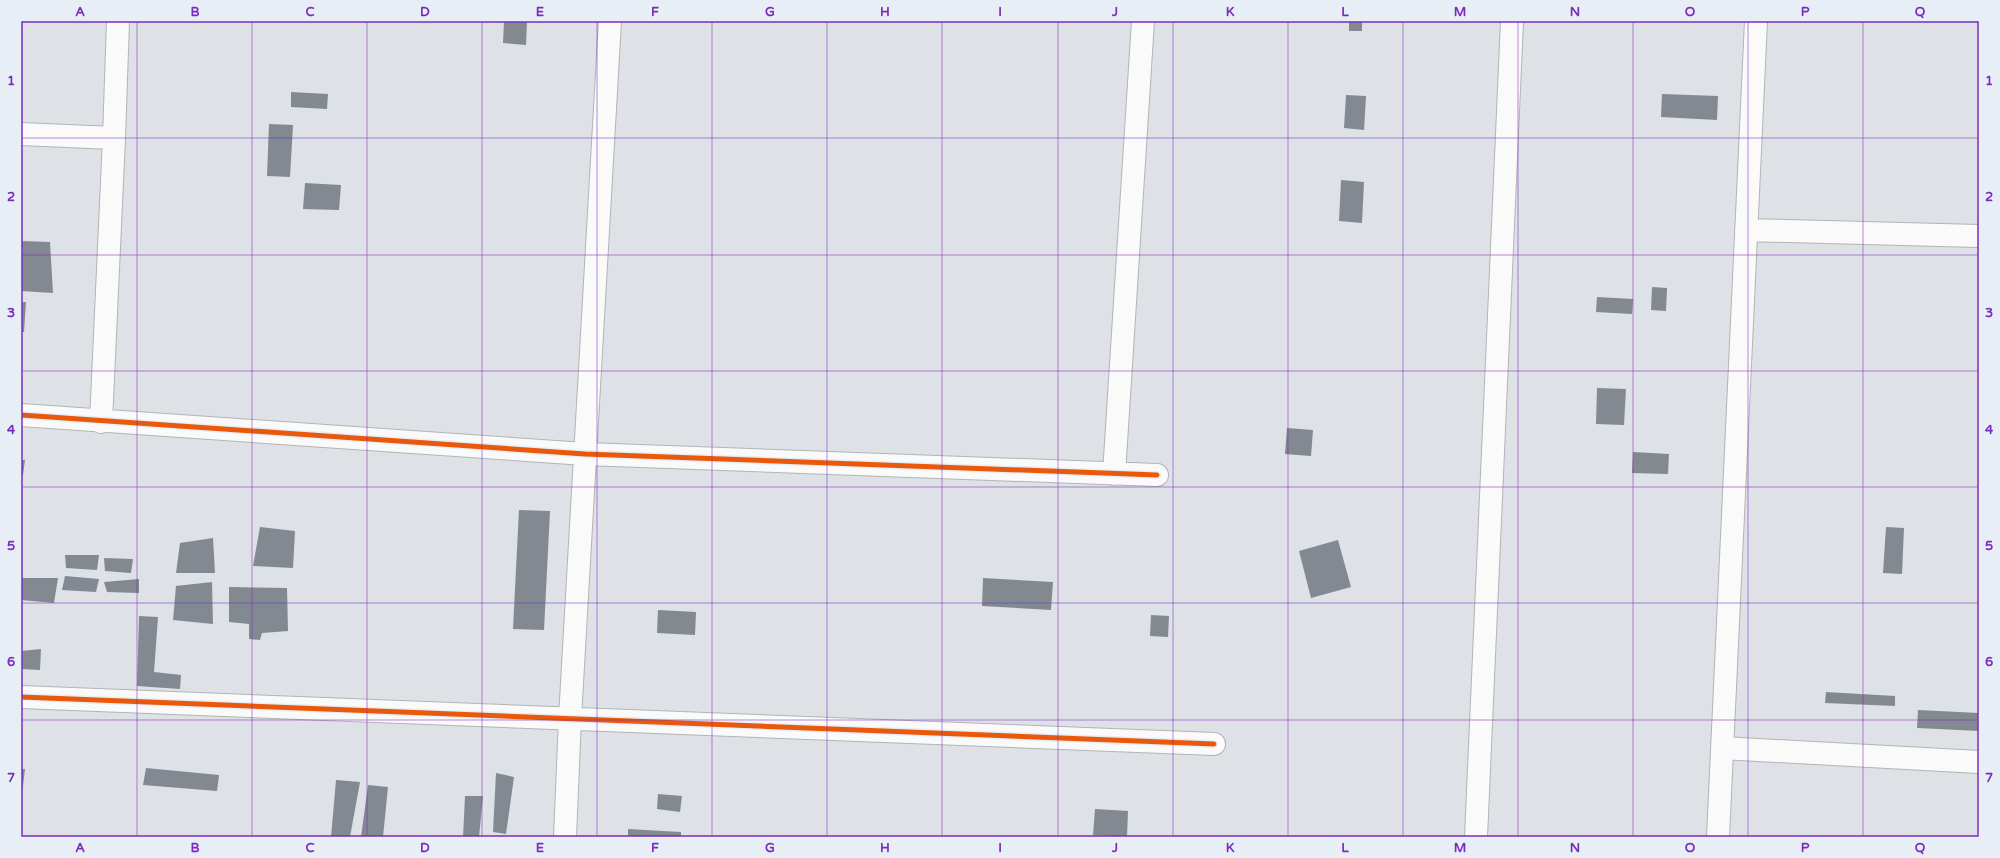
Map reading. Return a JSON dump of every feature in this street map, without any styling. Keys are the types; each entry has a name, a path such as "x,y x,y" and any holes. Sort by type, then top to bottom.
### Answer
{"street":[{"path":"101,422 118,21"},
{"path":"565,837 570,718 610,21"},
{"path":"1114,474 1143,21"},
{"path":"1476,837 1512,21"},
{"path":"1718,837 1756,21"},
{"path":"21,134 114,138"},
{"path":"1746,230 1979,236"},
{"path":"21,415 101,422 585,454 1157,475"},
{"path":"21,697 1214,744"},
{"path":"1722,748 1979,762"}],"building":[{"path":"504,21 527,21 526,45 503,43"},
{"path":"1349,21 1362,21 1362,31 1349,31"},
{"path":"291,92 328,94 327,109 291,107"},
{"path":"1662,94 1718,96 1717,120 1661,117"},
{"path":"1346,95 1366,96 1364,130 1344,128"},
{"path":"269,124 293,125 290,177 267,176"},
{"path":"1341,180 1364,182 1362,223 1339,221"},
{"path":"305,183 341,185 339,210 303,209"},
{"path":"21,241 50,242 53,293 21,291"},
{"path":"1652,287 1667,288 1666,311 1651,310"},
{"path":"1597,297 1633,299 1632,314 1596,312"},
{"path":"21,302 26,302 24,332 21,332"},
{"path":"1597,388 1626,389 1624,425 1596,424"},
{"path":"1287,428 1313,430 1311,456 1285,454"},
{"path":"1633,452 1669,454 1668,474 1632,473"},
{"path":"21,460 25,460 23,475 21,475"},
{"path":"519,510 550,511 544,630 513,629"},
{"path":"260,527 295,531 293,568 253,566"},
{"path":"1886,527 1904,528 1902,574 1883,573"},
{"path":"213,538 215,573 176,573 180,543"},
{"path":"1338,540 1351,587 1311,598 1299,551"},
{"path":"65,555 99,555 97,570 66,568"},
{"path":"104,558 133,559 131,573 105,571"},
{"path":"65,576 99,579 96,592 62,590"},
{"path":"21,578 58,578 54,603 21,600"},
{"path":"983,578 1053,582 1051,610 982,606"},
{"path":"139,579 139,593 107,592 104,582"},
{"path":"212,582 213,624 173,620 176,586"},
{"path":"229,587 287,588 288,631 262,633 260,640 249,639 249,624 229,622"},
{"path":"658,610 696,612 695,635 657,633"},
{"path":"1151,615 1169,616 1168,637 1150,636"},
{"path":"139,616 158,617 154,672 181,675 180,689 137,686"},
{"path":"41,649 40,670 21,669 21,651"},
{"path":"1826,692 1895,696 1895,706 1825,703"},
{"path":"1918,710 1979,713 1979,731 1917,728"},
{"path":"146,768 219,775 217,791 143,785"},
{"path":"21,769 25,769 22,794 21,794"},
{"path":"496,773 514,777 506,834 493,832"},
{"path":"336,780 360,782 350,837 331,837"},
{"path":"368,785 388,787 383,837 361,837"},
{"path":"658,794 682,796 680,812 657,809"},
{"path":"465,796 483,796 479,837 463,837"},
{"path":"1095,809 1128,811 1127,837 1093,835"},
{"path":"628,829 681,832 681,837 628,837"}],"cycle path":[{"path":"21,415 585,454 1157,475"},
{"path":"21,697 1214,744"}]}
